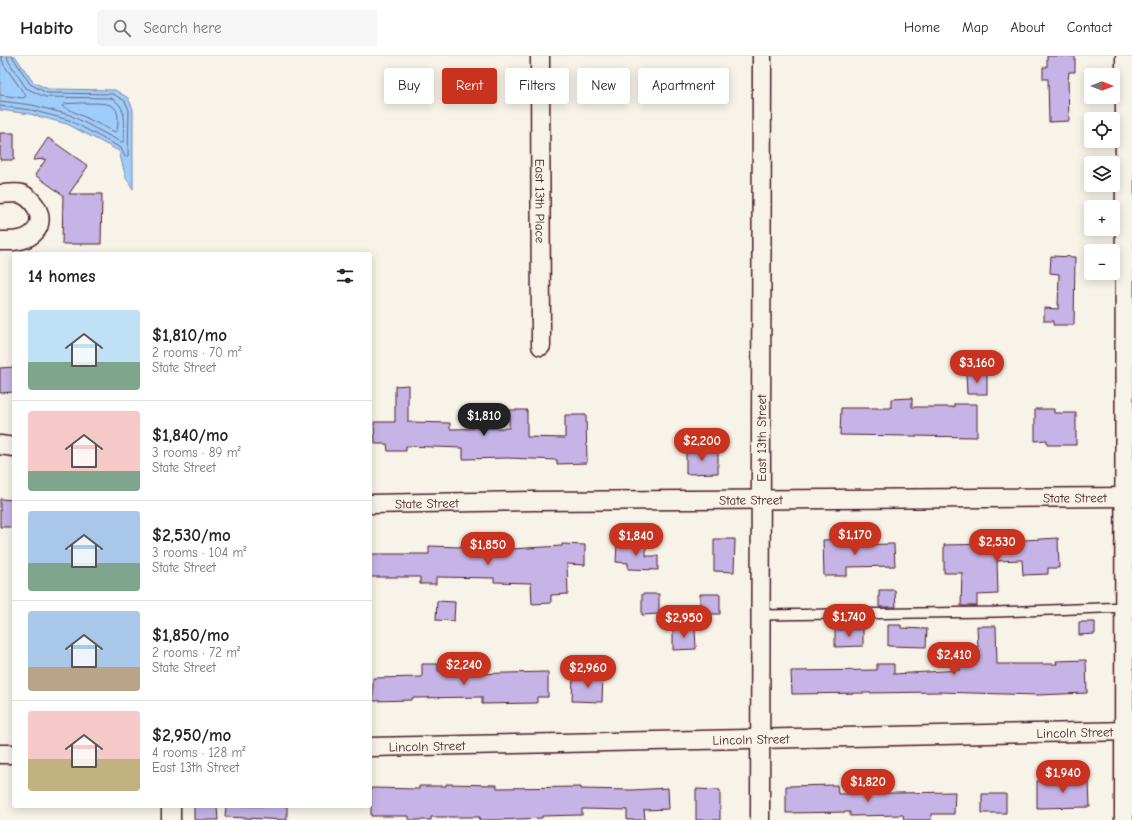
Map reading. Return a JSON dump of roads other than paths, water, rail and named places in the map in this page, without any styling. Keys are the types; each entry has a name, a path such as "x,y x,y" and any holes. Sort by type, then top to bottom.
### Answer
{"street":[{"name":"East 13th Place","path":"540,56 541,346"},
{"name":"East 13th Street","path":"760,820 762,56"},
{"path":"1124,820 1128,731 1129,497 1125,56"},
{"path":"0,194 21,194 34,203 40,218 37,230 29,237 18,241 0,241"},
{"path":"0,445 12,447"},
{"name":"State Street","path":"372,504 540,501 1129,497"},
{"name":"Lincoln Street","path":"372,747 760,740 1128,731"},
{"path":"0,754 12,754"},
{"path":"171,808 171,820"}],"lane":[{"path":"760,614 996,612 1128,608"}],"water":[{"path":"0,56 15,56 33,82 48,89 115,90 128,98 133,109 133,189 126,178 119,151 67,124 30,114 0,110"}]}
